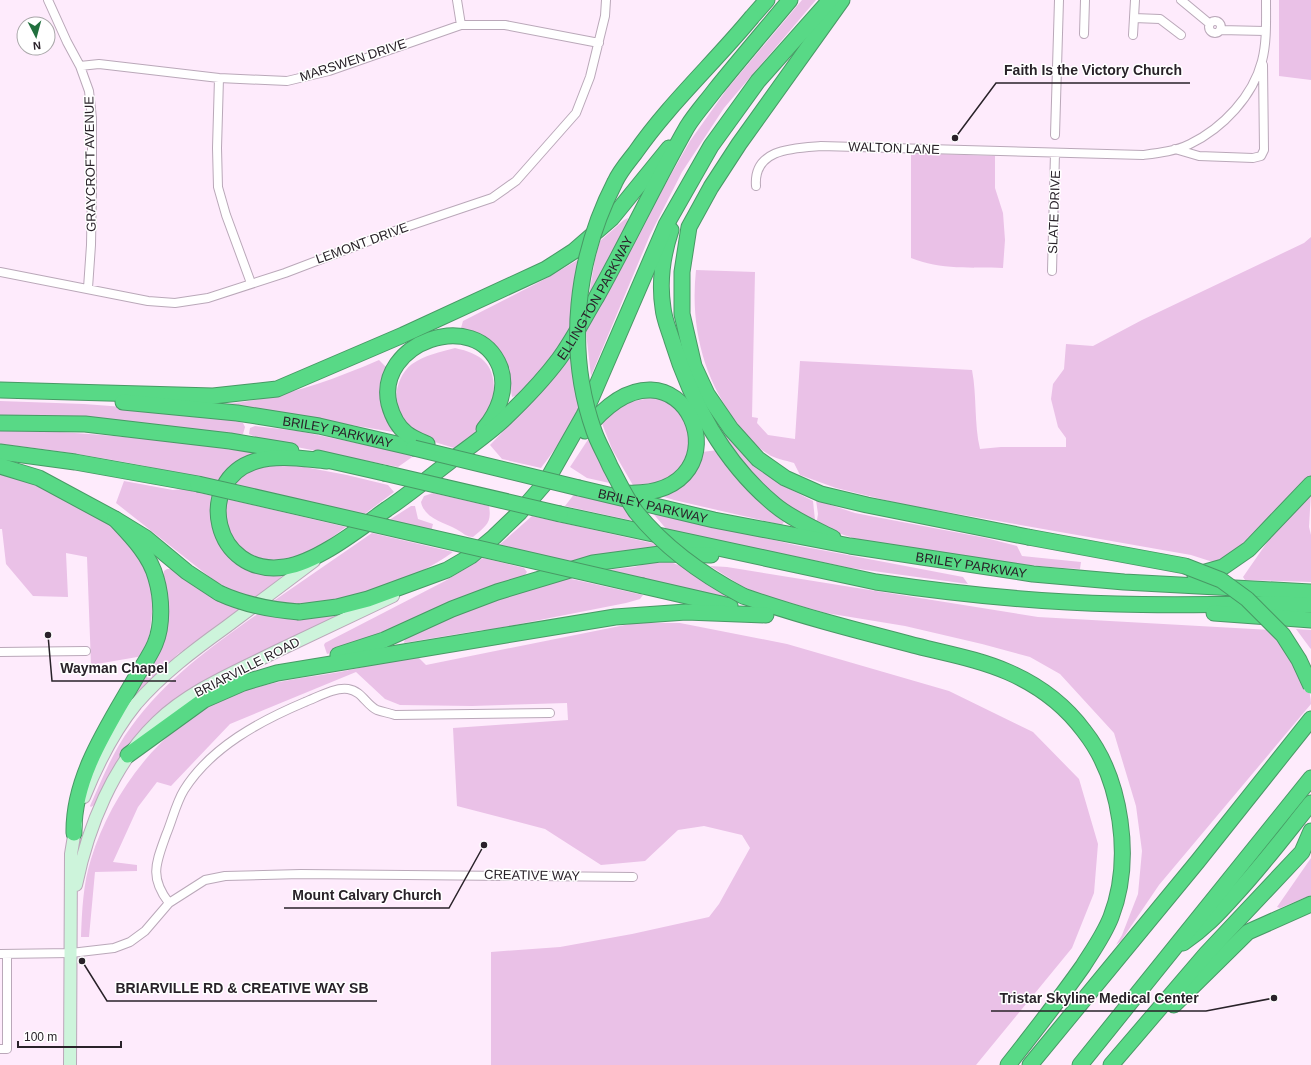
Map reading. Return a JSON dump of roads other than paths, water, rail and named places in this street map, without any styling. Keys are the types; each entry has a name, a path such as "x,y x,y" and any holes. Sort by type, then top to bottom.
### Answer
{"highway":[{"path":"767,0 726,48 652,128 616,180 597,220 587,253 577,308 581,386 594,432 620,486 636,511 670,547 713,580 743,596 782,610 982,662 1027,680 1049,694 1085,732 1100,756 1108,775 1116,802 1123,845 1122,874 1118,896 1111,917 1097,944 1062,997 1008,1065"},
{"name":"ELLINGTON PARKWAY","path":"327,461 282,457 254,461 242,468 230,479 223,491 219,507 219,525 225,542 234,553 241,558 264,567 274,568 296,564 341,541 397,502 504,419 558,359 581,324 619,257 689,124 733,67 790,0"},
{"path":"546,482 584,415 663,232 711,146 758,81 830,0"},
{"path":"842,0 739,144 689,227 682,272 682,314 694,366 707,394 731,428 758,459 785,478 822,494 1028,538 1185,566 1221,580 1247,599 1283,635 1299,660 1311,686"},
{"path":"0,390 213,396 277,389 410,332 546,268 574,251 612,218 689,124"},
{"path":"683,196 670,236 663,270 663,308 678,358 693,396 724,451 746,478 775,505 804,524 850,546"},
{"path":"421,446 396,421 388,400 390,381 398,362 414,347 437,337 458,336 477,341 492,352 500,367 502,380 502,394 497,410 469,446"},
{"name":"BRILEY PARKWAY","path":"0,390 237,413 319,426 421,446 460,459 714,520 850,546 1033,574 1124,582 1311,592"},
{"path":"0,466 39,478 115,519 146,538 188,572 219,593 237,601 260,607 299,612 368,599 447,570 471,556 494,537 520,512 546,482 599,414 618,399 632,393 647,391 664,393 681,402 691,416 697,442 693,458 677,481 664,488 641,493 594,492"},
{"name":"BRILEY PARKWAY","path":"0,423 85,424 222,440 297,452 327,461 560,514 876,582 1010,599 1117,604 1311,605"},
{"path":"0,452 75,462 198,484 766,615"},
{"path":"1124,582 1174,581 1223,567 1249,549 1311,484"},
{"path":"74,833 74,815 86,773 104,732 154,644 159,628 160,604 156,577 142,550 115,519"},
{"path":"298,670 384,640 452,609 497,592 593,562 610,559 660,554 733,556 822,576 876,582"},
{"path":"1117,604 1133,609 1311,620"},
{"path":"128,755 204,700 261,677 298,670 615,617 686,612 766,615 837,624"},
{"path":"1030,1065 1198,861 1311,719"},
{"path":"1080,1065 1311,778"},
{"path":"1173,948 1202,930 1260,868 1311,802"},
{"path":"1112,1065 1206,954 1302,852 1311,831"},
{"path":"1112,1065 1248,932 1311,904"}],"main road":[{"name":"BRIARVILLE ROAD","path":"70,1065 71,854 74,833 83,801 94,772 135,705 160,679 188,654 341,541"},
{"name":"BRIARVILLE ROAD","path":"71,912 82,860 96,818 128,755 157,721 189,696 226,676 447,570"}],"street":[{"name":"GRAYCROFT AVENUE","path":"48,0 67,42 80,66 89,91 92,118 91,245 88,288"},
{"path":"457,0 461,25"},
{"name":"LEMONT DRIVE","path":"0,272 88,288 148,301 175,302 208,298 492,198 516,182 576,113 590,78 599,43 606,0"},
{"path":"1055,135 1059,0"},
{"path":"1084,34 1085,0"},
{"path":"1133,35 1135,0"},
{"path":"1181,0 1210,24 1217,22 1221,28 1266,28"},
{"name":"WALTON LANE","path":"1175,149 1199,156 1252,158 1261,156 1264,150 1263,60 1266,28 1266,0"},
{"path":"1134,18 1160,19 1181,35"},
{"name":"MARSWEN DRIVE","path":"80,66 99,64 219,78 288,80 308,76 372,57 461,25 505,25 599,43"},
{"name":"WALTON LANE","path":"756,186 755,178 760,165 767,156 799,147 821,146 1055,153 1143,154 1166,152 1189,144 1208,134 1232,112 1247,94 1259,72 1263,60"},
{"path":"219,78 217,148 218,187 226,215 251,283"},
{"name":"SLATE DRIVE","path":"1052,271 1055,153"},
{"path":"0,652 86,651"},
{"path":"169,903 160,890 156,876 158,856 184,790 210,760 242,734 281,712 335,690 348,689 359,693 376,709 395,715 550,713"},
{"name":"CREATIVE WAY","path":"4,954 71,953 114,948 130,942 144,931 169,903 205,880 225,876 301,874 633,876"},
{"path":"0,1049 7,1049 4,954"}],"place":[{"name":"Faith Is the Victory Church","path":"955,138"},
{"name":"Wayman Chapel","path":"48,635"},
{"name":"Mount Calvary Church","path":"484,845"},
{"name":"BRIARVILLE RD & CREATIVE WAY SB","path":"82,961"},
{"name":"Tristar Skyline Medical Center","path":"1274,998"}]}
